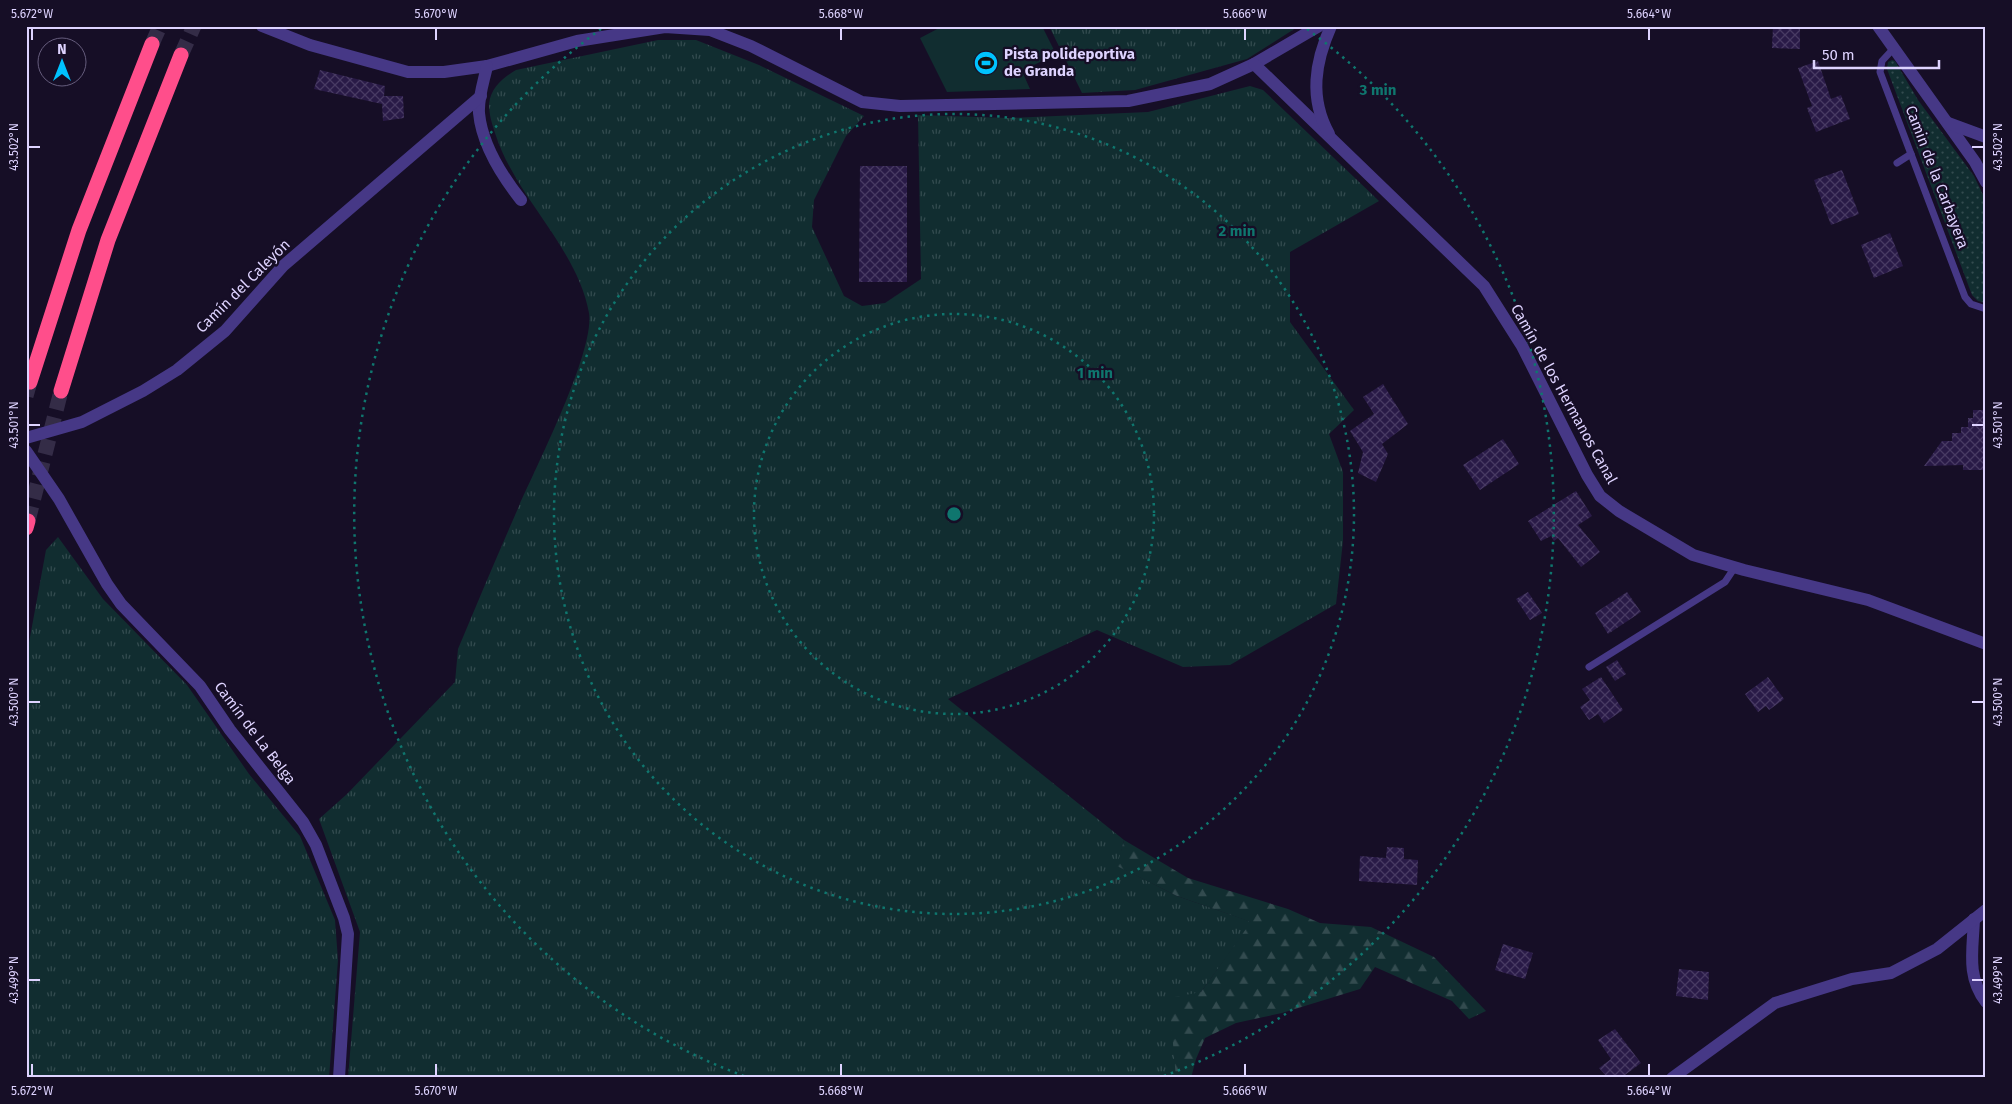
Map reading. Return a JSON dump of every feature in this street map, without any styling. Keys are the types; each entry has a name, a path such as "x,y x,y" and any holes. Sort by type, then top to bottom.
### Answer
{"highway":[{"path":"30,382 79,230 152,44"},
{"path":"61,391 108,240 181,55"}],"street":[{"path":"262,26 310,45 408,72 444,72 487,66 577,41 616,34 665,27 710,28 862,102 900,106 1128,101 1210,84 1254,64 1319,26"},
{"name":"Camín de los Hermanos Canal","path":"1331,26 1321,51 1315,78 1318,103 1324,125 1332,140"},
{"name":"Camin de la Carbayera","path":"1878,26 1975,162 1986,182"},
{"name":"Camín de los Hermanos Canal","path":"1254,64 1484,286 1522,346 1587,475 1600,496 1619,511 1693,555 1736,568 1868,600 1986,644"},
{"path":"487,66 480,96 479,112 482,127 500,173 521,200"},
{"name":"Camín del Caleyón","path":"26,438 82,422 143,391 177,370 225,331 283,266 480,96"},
{"path":"1947,123 1986,137"},
{"name":"Camín de La Belga","path":"26,451 59,499 116,598 200,686 230,730 303,822 316,844 344,918 348,934 339,1078"},
{"path":"1672,1078 1776,1003 1852,979 1892,973 1937,949 1986,910"},
{"path":"1974,920 1972,976 1978,992 1986,1002"}],"lane":[{"name":"Camin de la Carbayera","path":"1894,48 1882,61 1880,72 1965,297 1971,304 1981,310 1986,309"},
{"path":"1897,163 1911,154"},
{"path":"1589,667 1725,582 1736,568"}],"green space":[{"name":"Pista polideportiva de Granda","path":"943,26 1042,26 1056,54 1022,71 1030,89 947,92 920,38"},
{"path":"1049,26 1299,26 1247,59 1135,90 1082,93"},
{"path":"658,40 696,40 759,65 864,116 846,136 814,200 812,227 844,296 862,306 885,303 921,279 918,115 1008,118 1148,112 1250,86 1263,90 1379,201 1290,252 1290,322 1354,410 1329,434 1343,472 1343,541 1336,604 1230,665 1183,667 1097,630 948,699 1124,840 1118,866 1177,896 1252,922 1201,992 1176,1064 1176,1078 348,1078 360,932 319,819 347,794 455,682 458,649 563,409 583,354 588,331 589,313 582,289 572,266 516,179 504,156 491,119 490,98 498,84 516,70"},
{"path":"1895,61 1918,100 1974,176 1986,201 1986,303 1978,301 1972,295 1887,69 1888,62"},
{"path":"58,537 103,599 187,685 249,774 300,836 335,920 338,960 329,1078 26,1078 26,659 46,550"},
{"path":"1124,840 1188,878 1288,909 1320,923 1371,927 1434,957 1486,1011 1469,1019 1452,1001 1375,967 1360,989 1282,1013 1236,1023 1205,1038 1196,1059 1191,1078 1176,1078 1169,998 1201,992 1251,922 1177,896 1117,866"}],"building":[{"path":"1773,26 1800,26 1800,49 1772,48"},
{"path":"1818,61 1831,99 1841,95 1850,119 1816,132 1807,108 1812,106 1798,68"},
{"path":"320,70 385,86 384,96 403,96 404,118 383,121 382,104 314,89"},
{"path":"860,166 907,166 907,282 859,282"},
{"path":"1842,170 1859,214 1831,225 1814,180"},
{"path":"1890,233 1903,266 1874,278 1861,245"},
{"path":"1383,384 1408,424 1382,444 1388,454 1376,482 1358,473 1363,452 1350,431 1374,414 1363,397"},
{"path":"1973,410 1986,410 1986,470 1963,470 1963,465 1924,466 1942,441 1952,441 1952,433 1961,433 1961,427 1968,427 1968,418 1973,418"},
{"path":"1503,439 1519,464 1480,490 1463,465"},
{"path":"1576,491 1592,516 1578,525 1600,552 1581,567 1558,538 1554,541 1551,536 1541,541 1528,521"},
{"path":"1528,592 1542,613 1530,620 1516,599"},
{"path":"1627,592 1641,612 1608,634 1595,613"},
{"path":"1617,660 1626,674 1615,681 1606,667"},
{"path":"1601,677 1623,710 1604,723 1598,714 1589,720 1580,707 1590,700 1582,689"},
{"path":"1768,677 1784,699 1769,710 1766,706 1758,712 1745,694"},
{"path":"1387,847 1404,848 1404,859 1418,860 1417,885 1359,881 1360,856 1386,858"},
{"path":"1503,944 1533,953 1525,979 1495,970"},
{"path":"1679,969 1709,972 1708,1000 1676,996"},
{"path":"1615,1029 1641,1063 1621,1078 1608,1078 1599,1068 1611,1059 1598,1040"}],"tunnel":[{"path":"152,44 160,26"},
{"path":"181,55 194,26"},
{"path":"26,396 30,382"},
{"path":"28,521 61,391"}],"place":[{"name":"Pista polideportiva de Granda","path":"986,63"}]}
